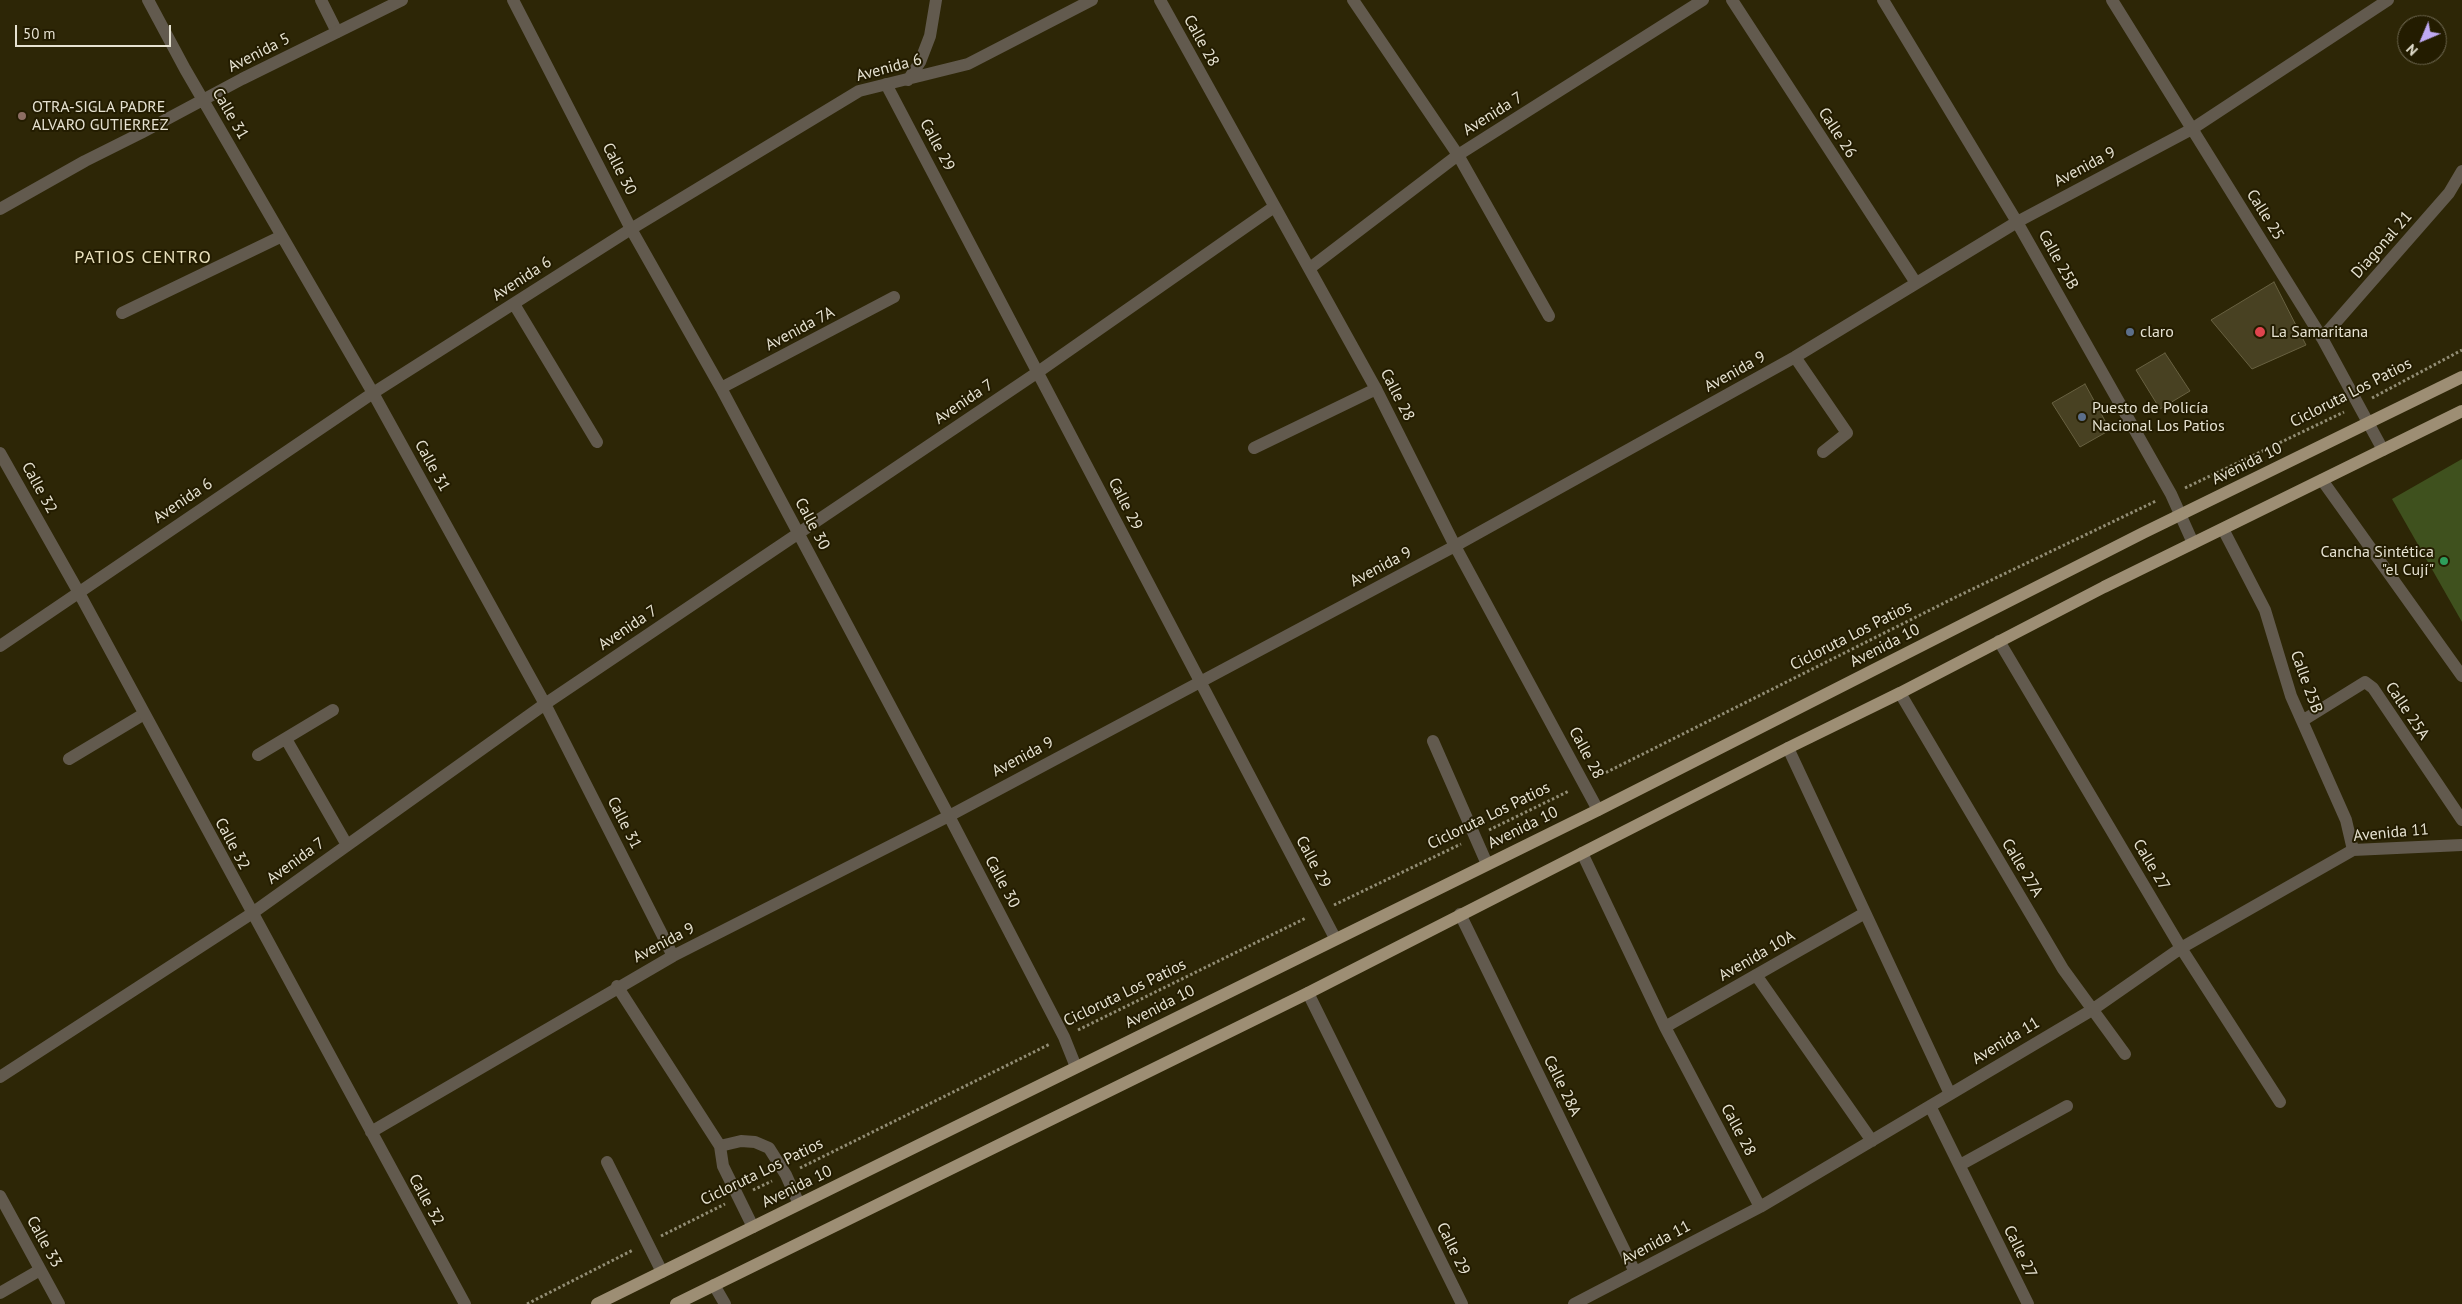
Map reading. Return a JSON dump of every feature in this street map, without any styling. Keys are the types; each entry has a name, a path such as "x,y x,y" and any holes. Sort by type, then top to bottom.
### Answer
{"main road":[{"name":"Avenida 10","path":"596,1304 1598,810 2181,514 2370,424 2462,376"},
{"path":"676,1304 1308,993 1999,641 2462,411"}],"street":[{"name":"Calle 31","path":"148,0 203,100 373,393 545,704 673,956"},
{"path":"321,0 337,32"},
{"name":"Avenida 5","path":"0,209 85,161 242,79 402,0"},
{"name":"Calle 30","path":"513,0 631,229 721,388 949,816 1064,1036 1076,1067"},
{"name":"Avenida 6","path":"0,646 373,393 631,229 859,91 968,64 1092,0"},
{"name":"Calle 28","path":"1160,0 1376,389 1455,546 1598,810"},
{"path":"1353,0 1458,155 1549,316"},
{"name":"Avenida 7","path":"1310,268 1458,155 1703,0"},
{"name":"Calle 26","path":"1732,0 1916,283"},
{"name":"Calle 25B","path":"1883,0 2017,222 2171,494 2194,543"},
{"name":"Calle 25","path":"2112,0 2322,338 2384,450"},
{"name":"Avenida 9","path":"371,1132 617,986 949,816 1455,546 1794,357 2017,222 2192,129 2388,0"},
{"path":"908,80 920,62 930,36 937,2"},
{"name":"Calle 29","path":"886,84 1038,372 1198,682 1335,938"},
{"name":"Diagonal 21","path":"2322,338 2449,193 2462,171"},
{"name":"Avenida 7","path":"0,1077 251,914 545,704 797,532 1038,372 1274,207"},
{"path":"122,313 282,236"},
{"name":"Avenida 7A","path":"721,388 894,298"},
{"path":"514,304 597,442"},
{"path":"1794,357 1847,434 1823,452"},
{"path":"1254,448 1376,389"},
{"name":"Calle 32","path":"0,453 78,592 464,1304"},
{"path":"2322,480 2462,676"},
{"name":"Calle 25B","path":"2223,529 2265,610 2291,696 2346,820 2353,850"},
{"name":"Calle 27","path":"1999,641 2181,948 2280,1102"},
{"name":"Calle 25A","path":"2302,720 2365,682 2373,688 2462,820"},
{"name":"Calle 27A","path":"1900,693 2063,969 2125,1054"},
{"path":"258,755 333,710"},
{"path":"69,759 144,714"},
{"path":"286,739 347,845"},
{"path":"1434,741 1487,864"},
{"path":"1788,748 1950,1094"},
{"name":"Avenida 11","path":"1574,1304 1760,1207 2092,1010 2181,948 2353,850 2462,845"},
{"name":"Calle 28","path":"1582,853 1665,1027 1760,1207"},
{"name":"Avenida 10A","path":"1665,1027 1865,913"},
{"name":"Calle 28A","path":"1460,914 1635,1272"},
{"path":"1756,975 1872,1140"},
{"path":"617,986 720,1146 723,1166 753,1226"},
{"name":"Calle 29","path":"1308,993 1462,1304"},
{"name":"Calle 27","path":"1930,1106 2028,1304"},
{"path":"1960,1166 2067,1106"},
{"path":"720,1146 741,1141 754,1142 769,1148 786,1175 799,1204"},
{"path":"606,1162 662,1272"},
{"name":"Calle 33","path":"0,1196 59,1304"},
{"path":"0,1293 40,1270"},
{"path":"714,1285 725,1304"}],"path":[{"name":"Cicloruta Los Patios","path":"527,1304 737,1197 786,1175 1064,1036 1475,837 1956,597 2360,404 2462,350"}],"green space":[{"name":"Cancha Sintética \"el Cují\"","path":"2462,459 2462,622 2392,499"}],"building":[{"name":"La Samaritana","path":"2274,282 2306,345 2252,369 2211,320"},
{"path":"2165,353 2190,391 2160,409 2136,370"},
{"name":"Puesto de Policía Nacional Los Patios","path":"2085,384 2110,430 2080,447 2052,403"}],"place":[{"name":"OTRA-SIGLA PADRE ALVARO GUTIERREZ","path":"22,116"},
{"name":"claro","path":"2130,332"},
{"name":"La Samaritana","path":"2260,332"},
{"name":"Puesto de Policía Nacional Los Patios","path":"2082,417"},
{"name":"Cancha Sintética \"el Cují\"","path":"2444,561"}],"district":[{"name":"PATIOS CENTRO","path":"143,258"}]}
